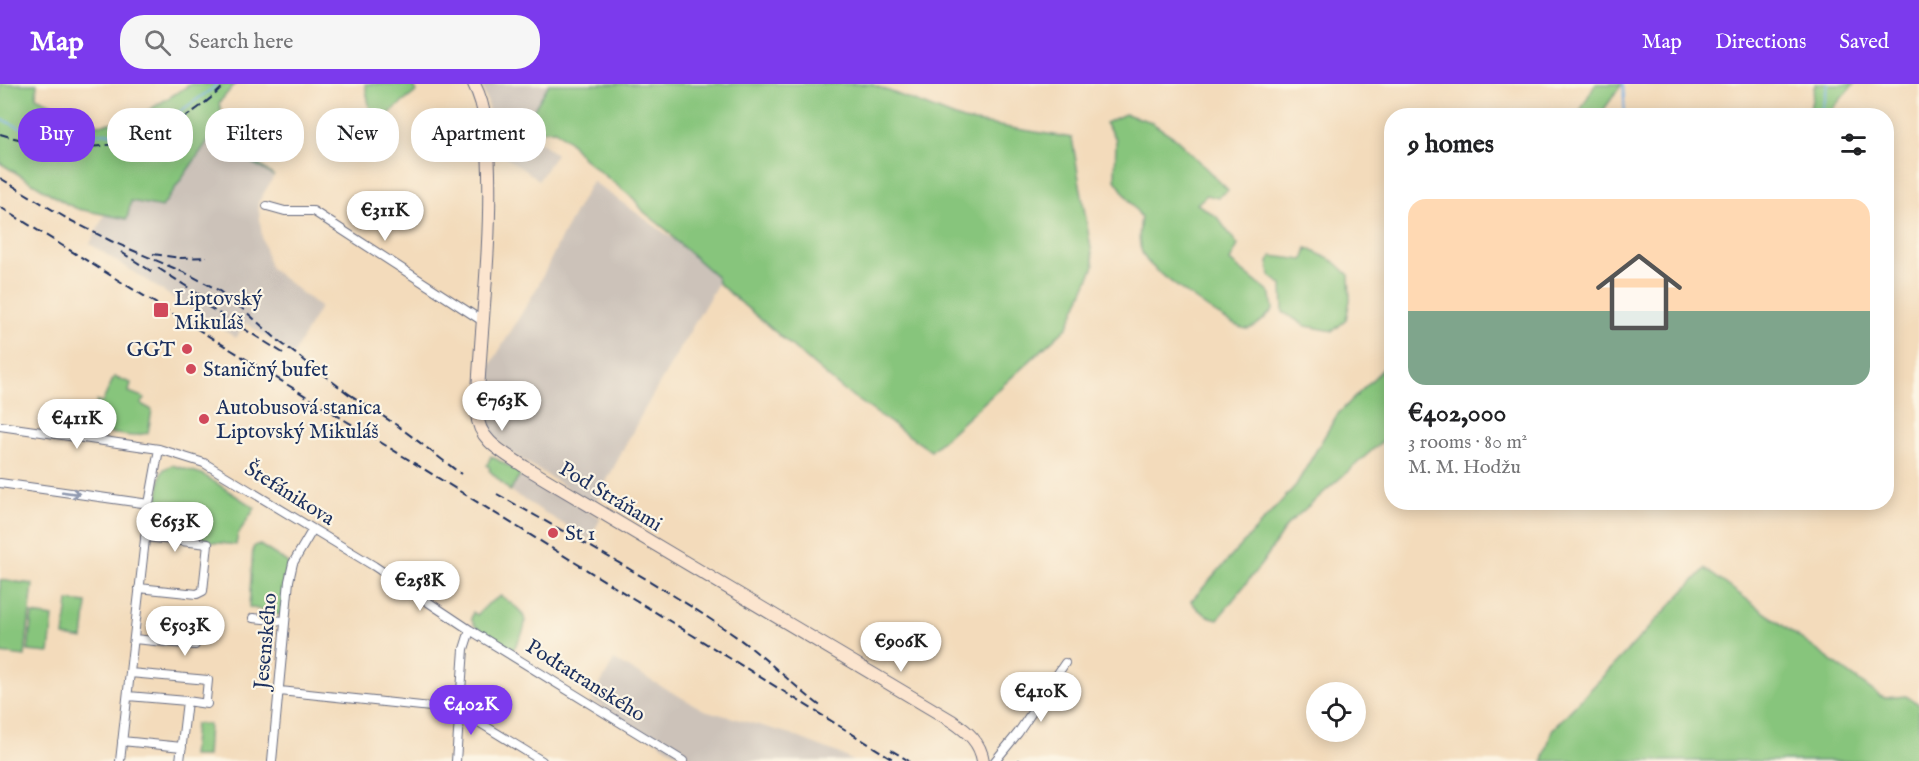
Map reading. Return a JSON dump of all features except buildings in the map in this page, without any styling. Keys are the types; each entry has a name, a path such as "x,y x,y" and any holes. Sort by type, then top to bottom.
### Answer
{"street":[{"name":"Pod Stráňami","path":"474,84 481,96 488,147 489,239 477,419 487,440 542,477 952,721 976,741 983,761"},
{"path":"267,206 285,211 313,211 484,322"},
{"name":"Štefánikova","path":"0,426 159,449 204,463 380,570 470,630"},
{"path":"120,761 149,504 159,449"},
{"path":"0,483 149,504"},
{"name":"Jesenského","path":"272,761 291,567 313,529"},
{"path":"140,588 197,594 203,591 208,544 146,537"},
{"path":"253,618 284,621"},
{"path":"134,639 195,645 198,622"},
{"path":"456,761 464,649 470,630"},
{"name":"Podtatranského","path":"470,630 683,761"},
{"path":"995,761 1018,733 1065,663"},
{"path":"128,696 206,702 208,680 130,673"},
{"path":"280,691 459,710 542,761"},
{"path":"180,761 187,701"},
{"path":"122,741 182,747"}],"shaded area":[{"path":"481,84 549,84 535,108 488,108"},
{"path":"205,145 205,162 250,162 274,176 258,203 262,237 270,268 320,307 293,355 246,323 236,338 90,244 105,214 126,219 131,200 162,207"},
{"path":"546,147 556,154 539,180 513,162 546,162"},
{"path":"592,181 676,241 717,277 718,283 643,412 594,505 510,452 484,428 481,411 484,376 538,286"},
{"path":"521,473 601,518 589,540 510,491"},
{"path":"614,660 704,710 787,733 853,761 688,761 591,700"}],"green space":[{"path":"0,84 37,84 36,97 61,108 18,108 18,162 95,162 95,123 107,123 107,162 193,162 193,108 152,108 191,84 235,84 219,103 220,108 205,108 205,145 162,207 131,201 127,219 78,209 0,163"},
{"path":"365,84 412,84 417,91 396,108 370,108"},
{"path":"549,84 871,84 963,120 1072,138 1094,266 1068,326 931,451 842,389 718,283 717,277 644,212 634,199 583,158 570,142 555,130 546,130 546,108 535,108"},
{"path":"1595,84 1622,84 1605,108 1582,108"},
{"path":"1815,84 1854,84 1833,108 1810,108"},
{"path":"1125,114 1149,121 1174,137 1228,190 1218,198 1207,195 1197,204 1217,217 1238,245 1230,261 1271,294 1273,310 1254,326 1247,329 1227,321 1165,277 1147,261 1140,240 1141,217 1115,180 1116,139 1105,123"},
{"path":"250,162 256,162 274,176"},
{"path":"1307,248 1335,262 1349,275 1350,300 1346,320 1333,331 1306,326 1283,312 1282,285 1270,276 1268,262 1272,256 1303,260"},
{"path":"1384,368 1384,440 1288,524 1263,562 1218,619 1200,611 1191,601 1296,485 1337,415"},
{"path":"114,377 131,383 129,392 145,398 141,404 152,410 148,433 131,436 90,429 97,401 102,403"},
{"path":"491,456 521,473 510,491 489,470 487,465"},
{"path":"172,465 202,474 255,508 238,534 236,545 203,541 201,528 155,521 161,474 164,469"},
{"path":"260,545 287,562 289,566 282,614 249,607 253,548"},
{"path":"1705,569 1880,696 1885,698 1906,696 1919,704 1919,761 1543,761 1552,730"},
{"path":"0,580 33,584 25,656 0,653"},
{"path":"501,596 518,609 525,619 523,632 513,650 475,626 471,619 473,612 477,615 489,603"},
{"path":"68,601 87,603 83,639 64,636"},
{"path":"32,614 53,617 49,653 28,651"},
{"path":"195,724 209,724 207,756 192,756"}],"waterway":[{"path":"0,119 22,128 86,134 140,132 175,115 217,84"},
{"path":"1623,84 1624,108"},
{"path":"1822,108 1828,84"}],"railway":[{"path":"0,134 31,142 62,146 121,143 149,135 176,122 201,106 226,84"},
{"path":"0,178 66,218 218,290 280,342 354,398"},
{"path":"0,207 896,761"},
{"path":"121,252 154,273"},
{"path":"153,254 180,258 207,257"},
{"path":"158,268 206,299"},
{"path":"207,306 283,353"},
{"path":"349,394 398,426 461,474"},
{"path":"497,494 619,563 709,618 749,646 823,708"},
{"path":"891,750 909,761"}],"place":[{"name":"Liptovský Mikuláš","path":"161,310"},
{"name":"GGT","path":"187,349"},
{"name":"Staničný bufet","path":"191,369"},
{"name":"Autobusová stanica Liptovský Mikuláš","path":"204,419"},
{"name":"St 1","path":"553,533"}]}
